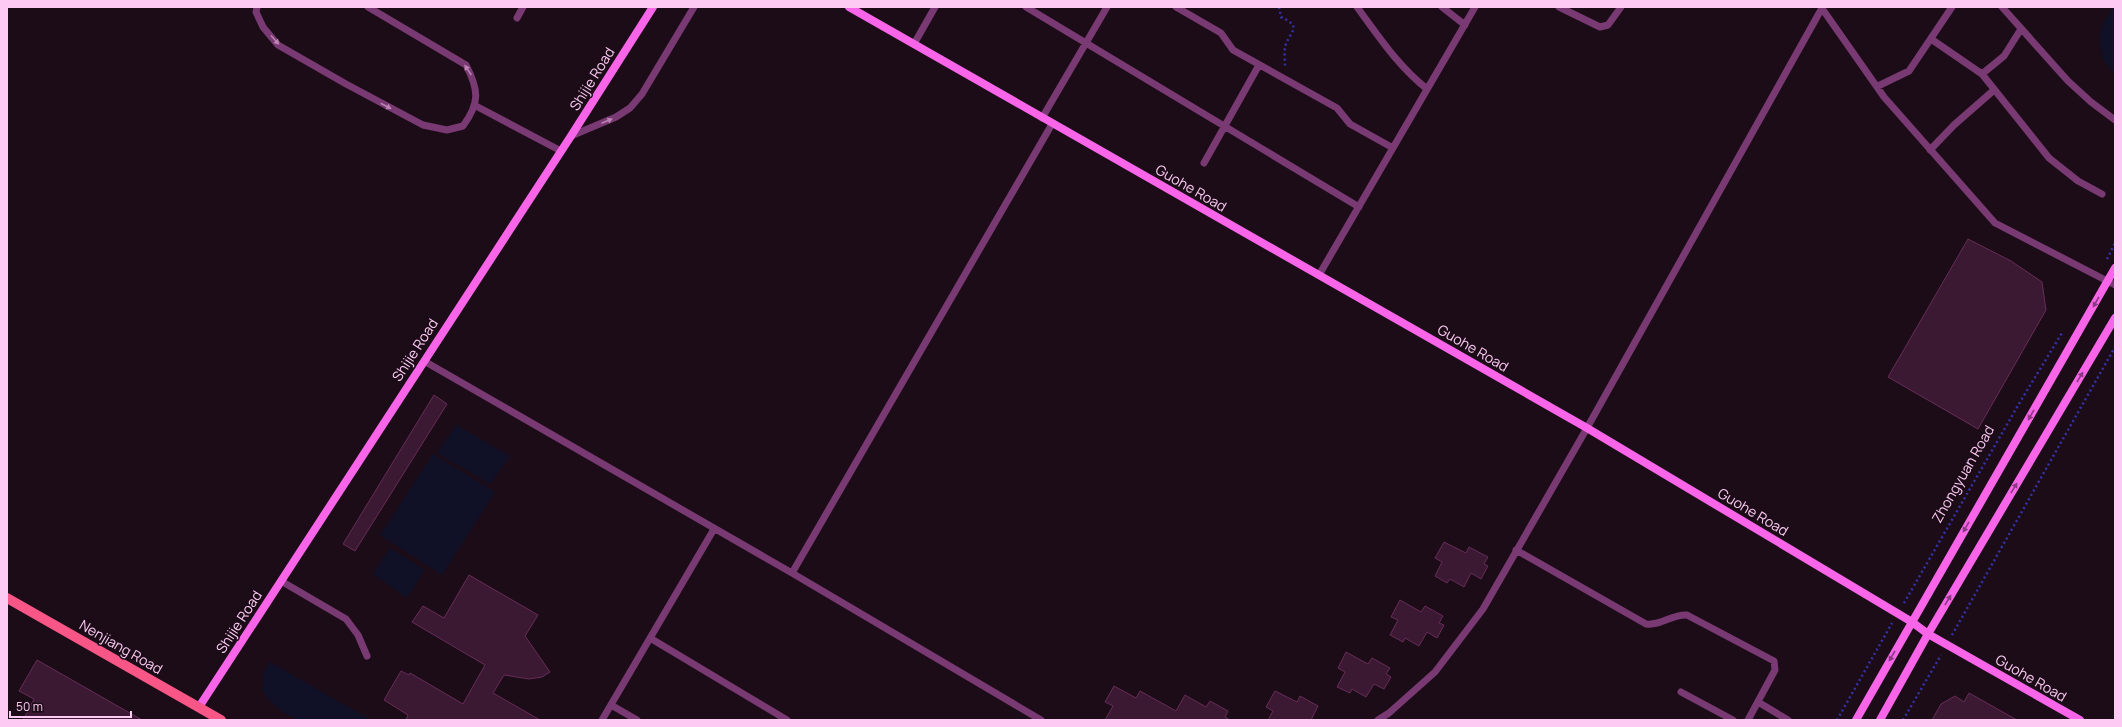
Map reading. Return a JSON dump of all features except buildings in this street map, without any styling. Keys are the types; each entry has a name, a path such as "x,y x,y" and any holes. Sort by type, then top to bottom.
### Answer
{"main road":[{"name":"Nenjiang Road","path":"7,598 221,720"}],"street":[{"name":"Shijie Road","path":"199,707 571,136 653,7"},
{"name":"Guohe Road","path":"849,7 1587,428 1912,622 1928,634 2080,720"},
{"name":"Zhongyuan Road","path":"1856,720 2111,284 2115,268"},
{"path":"1880,720 1928,634 2115,318"}],"lane":[{"path":"257,7 256,12 263,27 278,45 422,125 447,130 463,126 476,106 476,91 473,78 466,65 368,7"},
{"path":"517,18 523,7"},
{"path":"571,136 616,117 630,108 642,94 694,7"},
{"path":"914,44 935,7"},
{"path":"1026,7 1359,207"},
{"path":"1042,118 1107,7"},
{"path":"1176,7 1221,33 1233,50 1338,108 1350,124 1393,148"},
{"path":"1357,7 1391,55 1403,68 1428,89"},
{"path":"1442,7 1465,25"},
{"path":"1319,275 1475,7"},
{"path":"1559,7 1600,28 1608,25 1620,7"},
{"path":"1878,86 1909,71 1952,7"},
{"path":"2002,7 2068,81 2091,102 2115,120"},
{"path":"1378,720 1389,713 1435,672 1483,609 1587,428 1821,8 1889,102 1996,223 2111,284"},
{"path":"1982,74 2004,56 2021,29"},
{"path":"1931,38 1982,74 2049,158 2078,180 2102,194"},
{"path":"1204,163 1259,65"},
{"path":"1930,150 1954,125 1994,90"},
{"path":"476,106 560,151"},
{"path":"792,573 1052,124"},
{"path":"424,361 792,573 1041,720"},
{"path":"602,720 714,529"},
{"path":"1516,550 1646,624 1657,624 1680,615 1686,615 1774,661 1775,670 1748,720"},
{"path":"281,581 346,618 358,635 367,656"},
{"path":"650,638 786,720"},
{"path":"1681,692 1733,720"},
{"path":"1758,702 1788,720"},
{"path":"611,704 637,720"}],"path":[{"path":"1279,7 1281,17 1290,22 1294,28 1294,32 1284,50 1285,79"},
{"path":"2097,277 2115,243"},
{"name":"Zhongyuan Road","path":"1837,720 2020,402 2064,330"},
{"path":"1903,720 2115,347"}],"shaded area":[{"path":"2113,7 2115,7 2115,73 2107,64 2101,52 2100,46 2100,33 2103,24"},
{"path":"456,425 510,456 490,484 437,453"},
{"path":"433,454 495,492 442,575 380,535"},
{"path":"390,548 425,570 407,598 373,574"},
{"path":"270,662 371,720 298,720 283,712 266,697 263,689 263,674"}]}
